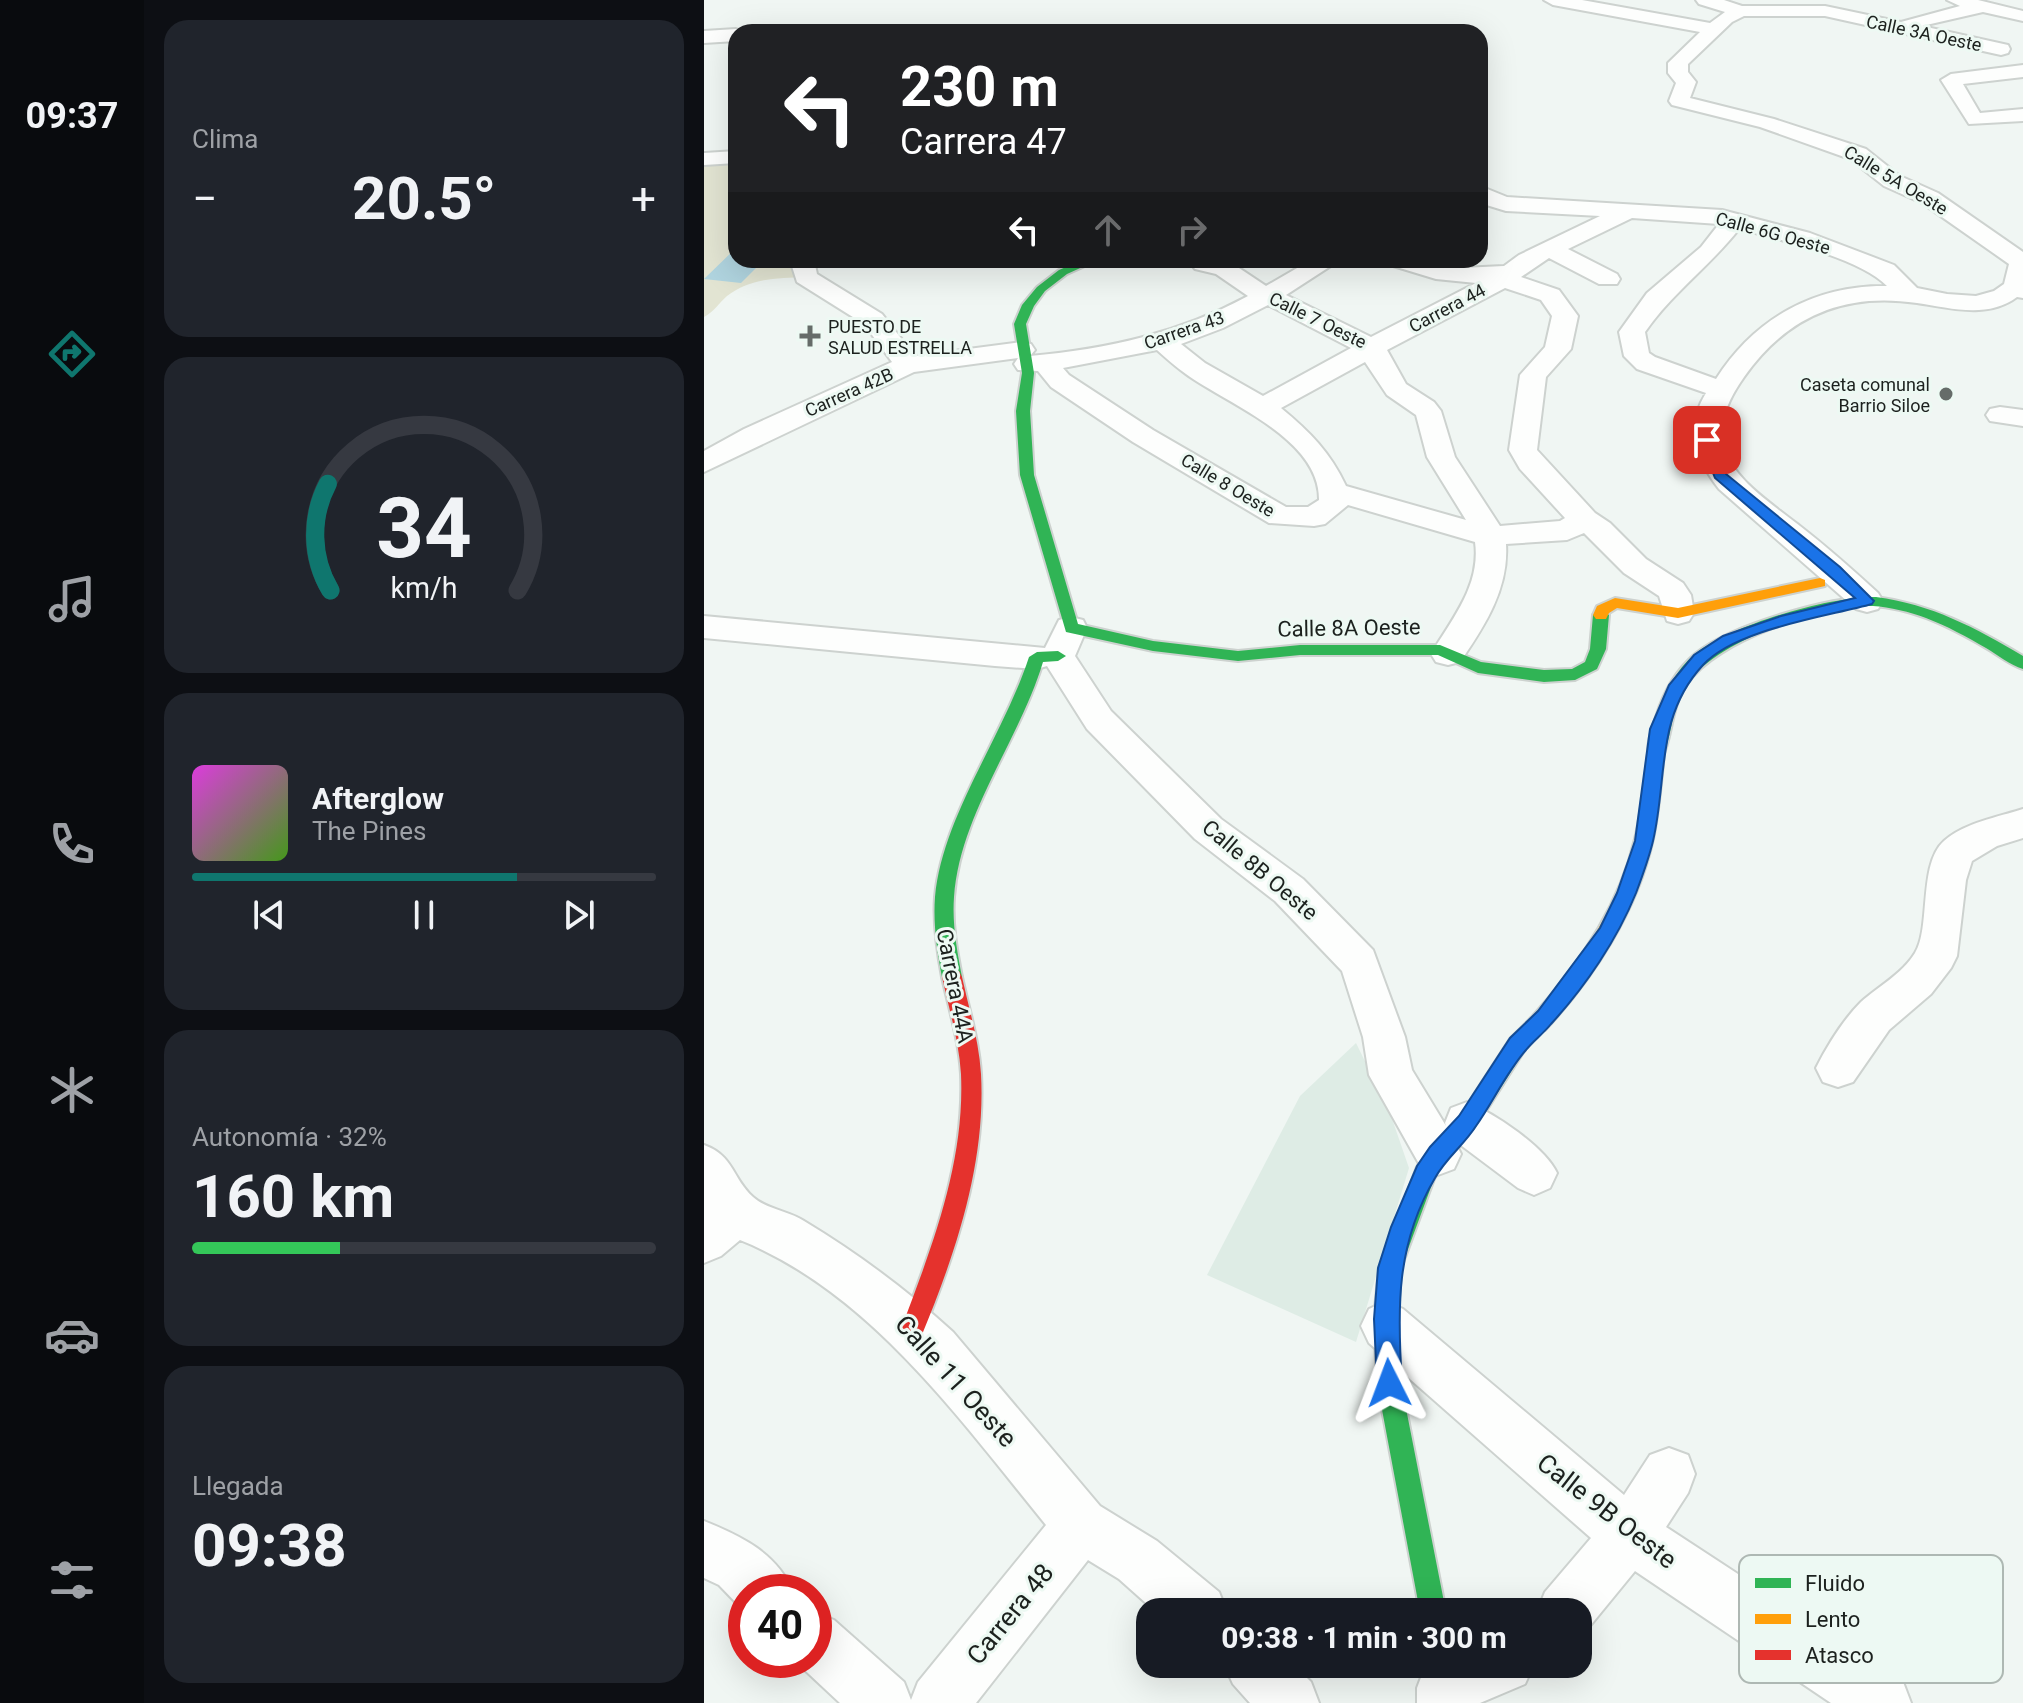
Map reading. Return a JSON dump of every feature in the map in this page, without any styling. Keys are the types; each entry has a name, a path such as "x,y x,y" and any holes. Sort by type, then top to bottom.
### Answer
{"street":[{"path":"1553,0 1713,29 1741,11"},
{"name":"Calle 3A Oeste","path":"1705,0 1741,11 1814,10 1892,26 1936,27 2001,49"},
{"path":"1828,0 1844,15"},
{"path":"1954,0 2023,16"},
{"path":"1936,27 1980,7"},
{"name":"Calle 5A Oeste","path":"1713,29 1678,63 1678,73 1686,82 1679,101 1767,123 1858,154 1892,181 1930,198 1979,234 2011,252 2021,261 2019,289"},
{"path":"704,37 728,36"},
{"path":"2023,71 1951,80 1976,120 2023,115"},
{"path":"2002,73 2023,85"},
{"path":"704,141 728,143"},
{"path":"704,159 728,158"},
{"name":"Calle 6G Oeste","path":"1488,198 1506,204 1697,214 1734,220 1802,238 1885,270 1910,295"},
{"name":"Carrera 44","path":"1263,407 1551,250 1631,211"},
{"path":"1720,389 1646,363 1637,356 1632,332 1656,298 1709,252 1734,220"},
{"path":"1551,250 1608,279"},
{"path":"811,268 873,319 908,365"},
{"path":"704,627 787,633 932,651 1056,647 1064,612 1027,475 1023,431 1031,359 1020,324 1028,305 1041,289 1073,268"},
{"name":"Calle 7 Oeste","path":"1220,268 1248,287 1373,348 1382,369 1401,394 1425,410 1444,463 1484,529"},
{"name":"Carrera 43","path":"1031,359 1062,362 1160,340 1212,324 1314,268"},
{"path":"1424,268 1447,275 1477,278 1507,275 1550,295 1561,306 1565,316 1558,349 1533,375 1530,385 1523,450 1530,463 1623,556 1672,590 1678,613"},
{"path":"1958,304 1988,301 2019,289"},
{"path":"1858,602 1835,571 1720,475 1707,440 1707,421 1720,389 1748,352 1792,317 1815,304 1847,296 1910,295 2012,317"},
{"path":"1160,340 1196,369 1263,407 1305,442 1320,461 1334,492 1484,529 1567,530 1594,526"},
{"name":"Carrera 42B","path":"704,463 754,435 908,365 1031,359"},
{"name":"Calle 8 Oeste","path":"1031,359 1143,436 1280,516 1314,517 1334,504 1334,492"},
{"path":"1448,654 1466,626 1490,572 1484,529"},
{"name":"Calle 8A Oeste","path":"1056,647 1153,646 1238,656 1300,650 1440,650 1478,667 1544,676 1575,674 1591,665 1602,610 1615,603 1678,613 1821,583 1835,587 1858,602"},
{"path":"1430,1598 1389,1383 1386,1326 1390,1268 1425,1174 1517,1045 1545,1017 1614,920 1644,841 1659,729 1675,689 1699,659 1729,640 1786,620 1858,602 1898,605 1945,618 2023,663"},
{"name":"Calle 8B Oeste","path":"1056,647 1099,720 1208,829 1289,890 1359,962 1384,1037 1391,1075 1452,1139"},
{"name":"Carrera 44A","path":"913,1329 951,1226 967,1151 971,1073 942,923 946,885 964,828 1032,685 1056,647"},
{"path":"1838,1068 1874,1017 1916,982 1937,956 1947,880 1956,852 1984,836 2023,823"},
{"path":"1452,1139 1534,1173"},
{"name":"Calle 11 Oeste","path":"704,1166 717,1180 720,1227 776,1229 857,1281 935,1350 1081,1525 1138,1560 1183,1598"},
{"name":"Calle 9B Oeste","path":"1386,1326 1629,1535 1739,1608"},
{"path":"1577,1598 1629,1535 1669,1474"},
{"name":"Carrera 48","path":"939,1703 1081,1525"},
{"path":"704,1548 738,1566 746,1574"},
{"path":"832,1656 883,1703"},
{"path":"1266,1678 1290,1703"},
{"path":"1444,1685 1464,1678"},
{"name":"Calle 9B Oeste","path":"1852,1683 1882,1703"}],"shaded area":[{"path":"1356,1043 1389,1110 1409,1168 1356,1342 1207,1275 1300,1096"}],"green space":[{"path":"728,158 728,268 804,268 806,277 765,280 745,286 727,296 704,317 704,159"}],"water":[{"path":"728,256 728,268 756,268 741,283 704,279"}],"traffic: fast":[{"path":"1073,268 1041,289 1028,305 1020,324 1028,373 1023,411 1027,475 1071,628 1153,646 1238,656 1300,650 1440,650 1478,667 1544,676 1575,674 1591,665 1598,649 1601,615"},
{"path":"1656,754 1669,703 1681,680 1698,660 1753,630 1802,615 1869,601 1913,609 1962,628 2023,663"},
{"path":"952,977 944,908 953,855 975,798 1016,715 1037,657 1058,656"},
{"path":"1430,1598 1389,1383 1386,1319 1390,1268 1425,1174 1438,1154 1467,1123 1517,1045 1538,1024"}],"traffic: slow":[{"path":"1601,615 1602,610 1615,603 1678,613 1820,583"},
{"path":"1538,1024 1587,963 1628,888 1644,839 1656,754"}],"traffic: jam":[{"path":"913,1329 956,1204 969,1140 970,1062 952,977"}],"place":[{"name":"PUESTO DE SALUD ESTRELLA","path":"810,336"},
{"name":"Caseta comunal Barrio Siloe","path":"1946,394"}],"route":[{"path":"1389,1383 1386,1319 1390,1268 1403,1227 1425,1174 1438,1154 1467,1123 1517,1045 1545,1017 1607,933 1627,893 1644,841 1659,729 1675,689 1699,659 1729,640 1786,620 1867,601 1720,475 1707,440"}]}
